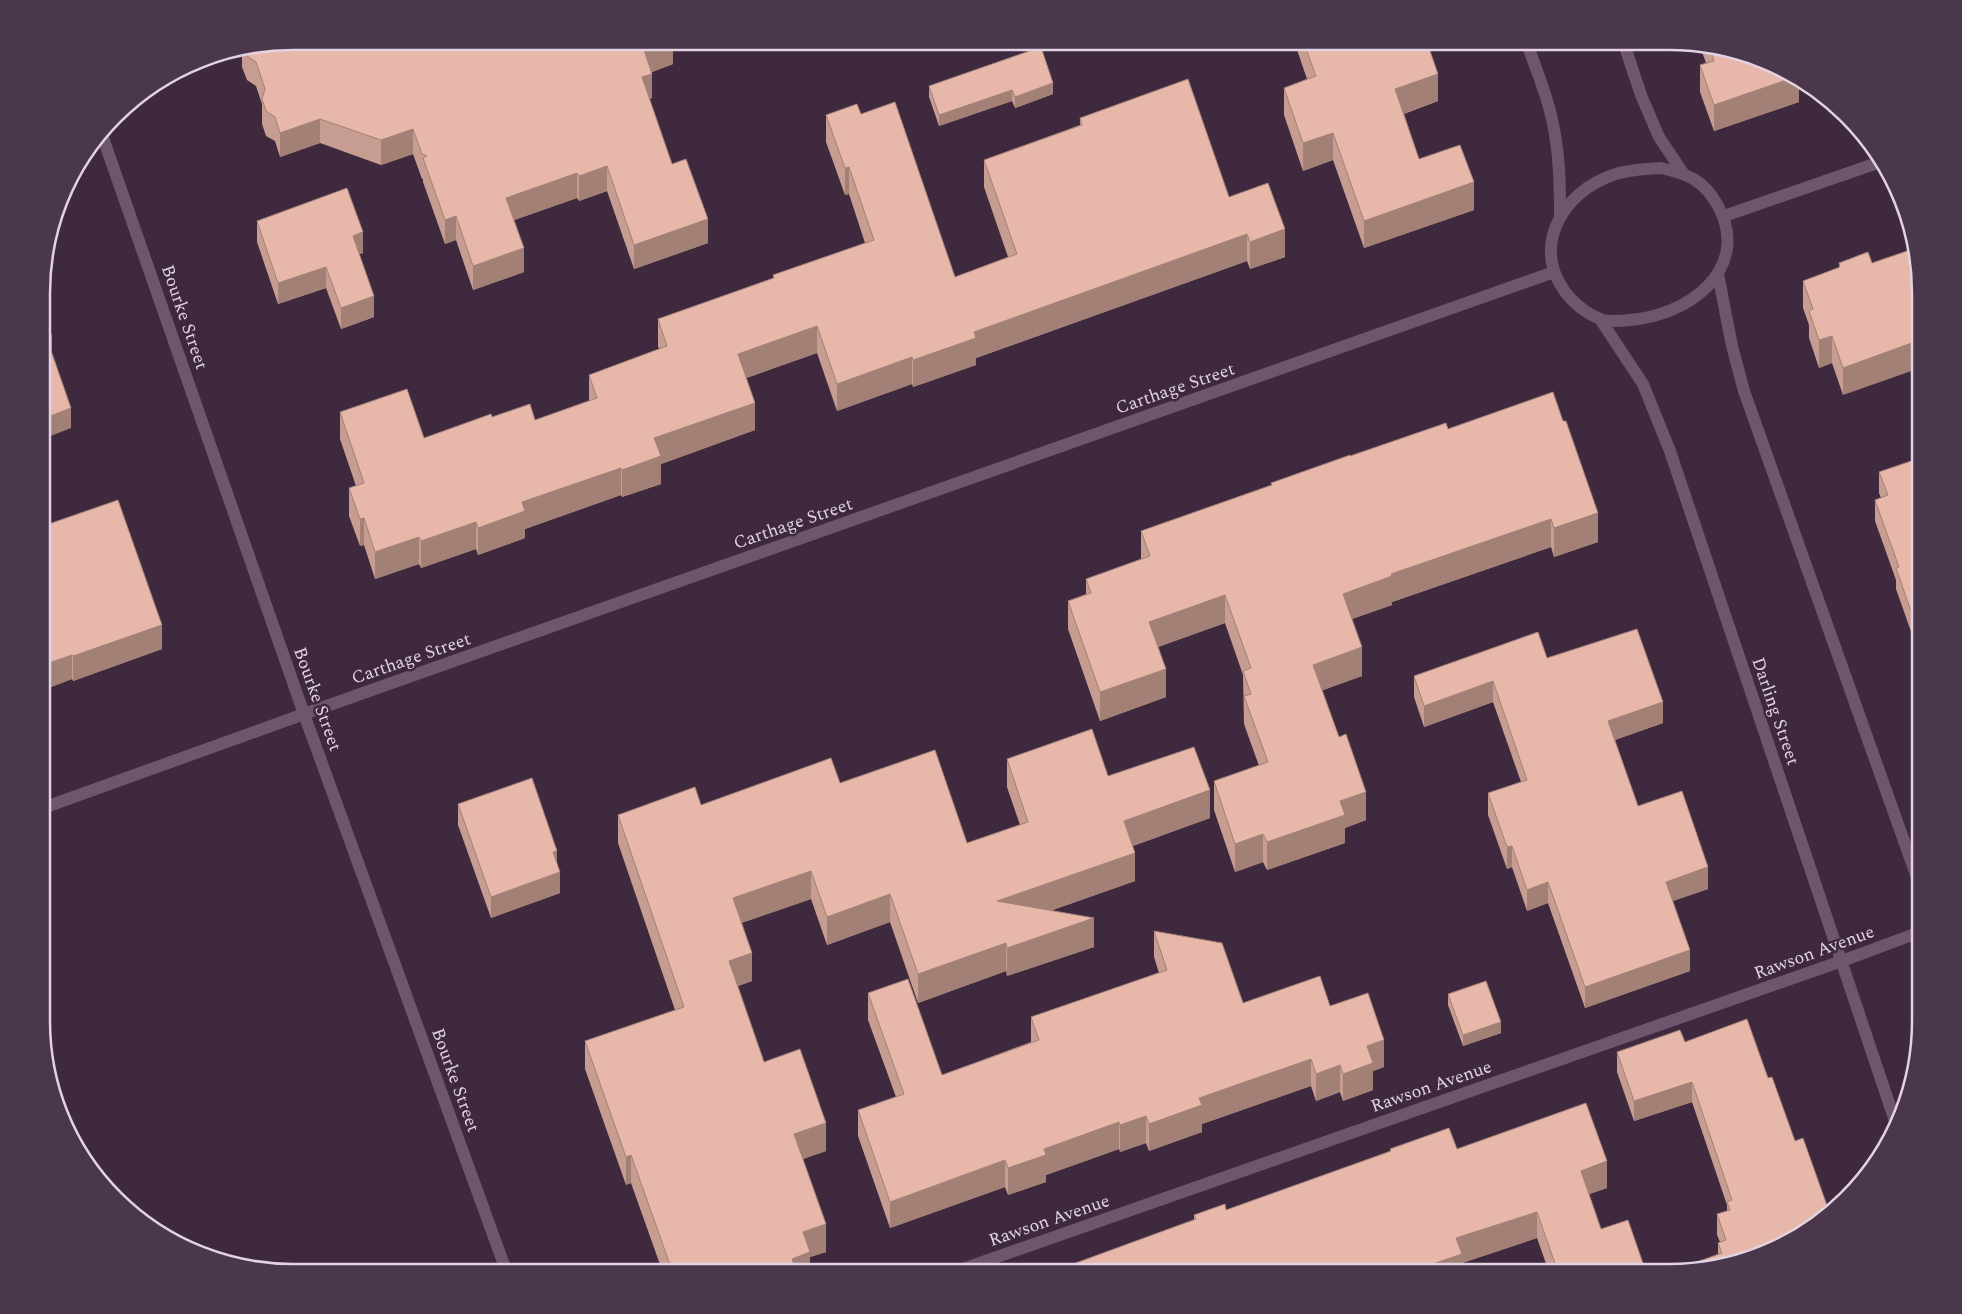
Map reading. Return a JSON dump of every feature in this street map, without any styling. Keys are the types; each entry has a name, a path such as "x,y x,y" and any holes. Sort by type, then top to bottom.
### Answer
{"street":[{"path":"1529,50 1544,90 1556,139 1560,178 1560,215"},
{"path":"1626,50 1641,95 1659,137 1683,173"},
{"name":"Bourke Street","path":"104,141 304,714 504,1264"},
{"path":"1724,216 1874,164"},
{"path":"1661,168 1683,173 1699,182 1712,196 1724,216 1728,236 1727,254 1718,274 1705,290 1665,313 1643,319 1600,319 1578,307 1564,292 1554,272 1550,252 1553,233 1560,215 1576,197 1593,185 1615,174 1637,169 1661,168"},
{"name":"Carthage Street","path":"50,805 1554,272"},
{"path":"1718,274 1732,346 1744,391 1912,864"},
{"name":"Darling Street","path":"1600,319 1643,384 1670,452 1893,1116"},
{"name":"Rawson Avenue","path":"977,1264 1912,935"}],"building":[{"path":"293,50 644,50 652,74 642,77 672,164 686,159 708,219 634,245 607,166 579,176 577,173 506,198 524,248 473,266 456,216 445,220 423,158 427,156 422,154 413,129 381,140 320,119 280,133 275,117 266,111 262,99 265,89 256,62 247,56 261,52"},
{"path":"1032,50 1042,50 1053,83 1015,97 1012,90 939,115 929,86"},
{"path":"1306,50 1430,50 1438,74 1395,89 1419,159 1460,145 1474,182 1364,221 1333,133 1303,143 1284,88 1316,76"},
{"path":"1712,54 1732,58 1762,68 1786,80 1714,105 1700,65 1714,61"},
{"path":"1188,79 1229,197 1268,183 1285,229 1250,242 1247,234 974,332 976,338 913,360 912,357 837,384 817,326 738,354 755,403 654,438 661,456 522,502 525,511 478,528 476,522 421,541 419,537 375,552 364,518 360,519 349,488 364,483 340,412 407,389 424,438 491,414 492,417 530,404 535,420 597,398 589,375 667,346 658,319 774,278 773,275 874,240 849,167 845,168 826,115 857,104 861,114 895,102 955,277 1017,254 984,160 1082,125 1080,118"},
{"path":"347,188 363,232 353,236 374,296 341,308 326,267 278,283 257,221"},
{"path":"1908,251 1912,293 1912,343 1843,368 1832,336 1819,340 1809,311 1813,309 1803,281 1840,267 1839,263 1868,252 1872,263"},
{"path":"50,348 71,408 50,416"},
{"path":"1553,392 1563,421 1566,421 1598,513 1554,528 1551,519 1391,574 1392,576 1343,594 1362,647 1313,665 1339,737 1346,734 1366,792 1340,801 1345,815 1267,842 1263,834 1235,844 1214,781 1268,762 1244,696 1251,694 1243,671 1251,668 1225,595 1149,622 1166,669 1100,692 1068,601 1091,593 1086,579 1150,556 1141,531 1272,485 1271,483 1350,455 1446,423 1448,429"},
{"path":"1912,461 1912,614 1896,568 1899,567 1875,500 1888,495 1879,472"},
{"path":"118,500 162,625 50,663 50,524"},
{"path":"1637,629 1663,702 1608,721 1638,806 1682,791 1708,867 1666,882 1690,950 1585,987 1548,882 1527,890 1512,846 1507,847 1488,793 1527,780 1493,681 1424,706 1414,676 1538,632 1547,658"},
{"path":"1092,729 1108,776 1194,747 1210,790 1124,821 1135,853 997,901 1094,918 1007,948 1006,943 918,974 890,894 827,917 811,871 733,898 752,953 729,961 764,1062 800,1049 826,1123 794,1134 826,1224 803,1232 810,1252 792,1259 794,1264 670,1264 631,1155 626,1157 585,1041 684,1007 618,815 695,787 701,805 831,758 840,783 935,750 967,843 1028,822 1007,759"},
{"path":"532,778 557,851 553,852 560,872 491,897 458,804"},
{"path":"1154,931 1222,943 1243,1003 1320,976 1330,1006 1368,993 1384,1040 1367,1046 1373,1063 1343,1074 1340,1065 1316,1074 1311,1059 1199,1098 1202,1105 1149,1124 1146,1116 1120,1125 1119,1122 1044,1149 1046,1155 1008,1168 1005,1160 890,1202 858,1110 904,1094 868,993 908,979 942,1075 1039,1040 1031,1017 1167,970"},
{"path":"1486,981 1501,1022 1463,1035 1448,994"},
{"path":"1747,1019 1768,1078 1772,1077 1795,1141 1803,1138 1827,1206 1804,1223 1762,1246 1732,1256 1701,1262 1697,1262 1722,1253 1718,1243 1726,1240 1717,1214 1730,1210 1727,1202 1732,1200 1692,1082 1634,1101 1617,1052 1680,1030 1685,1042"},
{"path":"1586,1103 1607,1161 1581,1171 1601,1229 1628,1220 1643,1264 1555,1264 1537,1212 1456,1238 1462,1254 1433,1264 1073,1264 1196,1219 1194,1215 1225,1204 1226,1210 1391,1151 1390,1149 1449,1128 1457,1149"}]}
